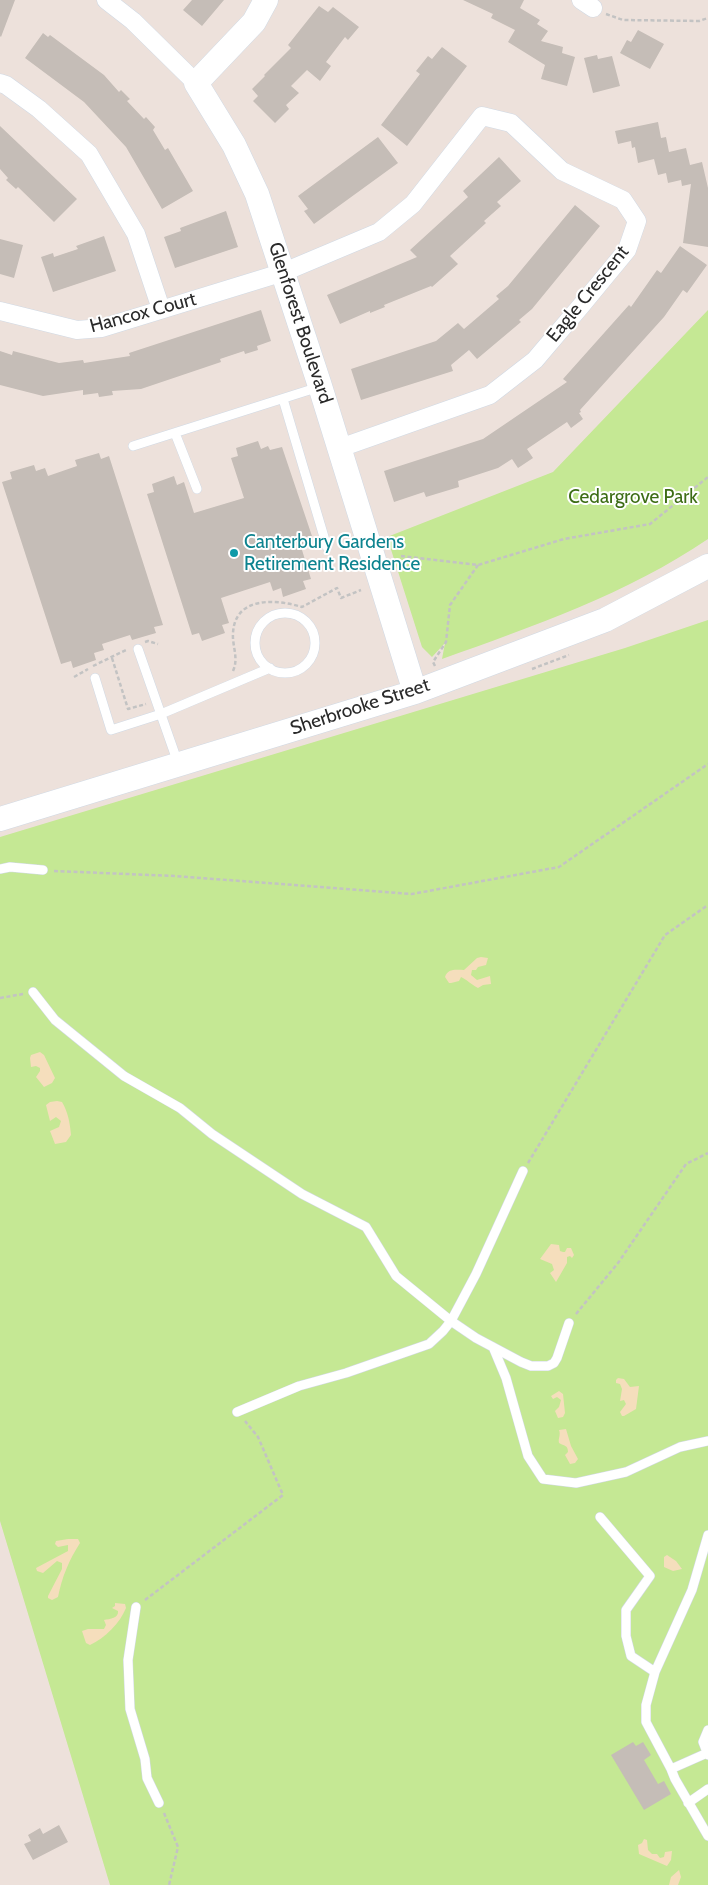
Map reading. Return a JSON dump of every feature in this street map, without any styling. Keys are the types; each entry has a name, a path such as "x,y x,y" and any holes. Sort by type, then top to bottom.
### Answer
{"street":[{"name":"Glenforest Boulevard","path":"106,0 133,21 196,83 234,145 257,194 340,448 415,692"},
{"path":"196,83 254,22 266,0"},
{"path":"0,82 39,109 89,154 136,234 161,309"},
{"name":"Eagle Crescent","path":"284,272 379,232 413,204 482,116 511,123 562,171 623,200 637,221 627,250 580,307 535,360 490,395 340,448"},
{"name":"Hancox Court","path":"0,311 77,330 102,328 284,272"},
{"name":"Sherbrooke Street","path":"0,819 415,692 605,620 708,566"}],"lane":[{"path":"133,446 320,386"},
{"path":"282,399 326,547"},
{"path":"175,433 197,489"},
{"path":"96,678 111,730 161,714 270,668 280,672 298,669 306,664 312,656 315,637 305,620 297,615 277,614 268,618 261,625 255,644 257,654 270,668"},
{"path":"137,647 178,764"},
{"path":"0,868 43,870"},
{"path":"33,992 55,1020 124,1076 180,1108 212,1134 302,1194 366,1227 396,1276 451,1321 493,1347 531,1366 548,1366 558,1358 569,1323"},
{"path":"237,1412 299,1386 346,1373 429,1344 451,1321 476,1274 523,1171"},
{"path":"493,1347 506,1378 528,1456 543,1479 576,1483 626,1472 680,1447 708,1441"},
{"path":"600,1516 650,1576 626,1610 626,1636 631,1656 655,1672"},
{"path":"708,1535 692,1590 655,1672 646,1705 646,1722 688,1803 708,1836"},
{"path":"136,1607 128,1660 130,1710 145,1759 147,1778 159,1803"},
{"path":"671,1769 707,1754 703,1742 708,1730"},
{"path":"688,1803 708,1789"}],"path":[{"path":"587,4 623,20 699,21 708,18"},
{"path":"401,556 478,565 564,539 650,524 708,477"},
{"path":"441,681 434,662 446,642 450,605 478,565"},
{"path":"230,678 237,664 232,634 235,619 250,605 268,601 286,602 302,607 336,588 341,598 361,590"},
{"path":"74,677 90,667 148,641 158,644"},
{"path":"112,658 128,709 156,700"},
{"path":"43,870 175,876 412,894 559,867 708,764"},
{"path":"523,1171 665,935 708,905"},
{"path":"0,998 33,992"},
{"path":"569,1323 618,1262 686,1164 708,1153"},
{"path":"136,1607 283,1495 258,1437 237,1412"},
{"path":"159,1803 178,1847 169,1885"}],"green space":[{"name":"Cedargrove Park","path":"708,310 708,539 677,559 645,576 579,607 442,659 445,643 432,657 422,647 387,537 553,472"},
{"path":"708,620 708,1885 110,1885 0,1521 0,837 625,648"}],"sand":[{"path":"477,958 488,958 486,965 472,970 471,975 477,980 490,976 491,984 478,988 461,977 459,981 449,983 445,977 448,972 464,970"},
{"path":"40,1052 44,1055 55,1078 52,1083 44,1087 36,1077 40,1068 36,1066 31,1067 31,1055"},
{"path":"57,1101 62,1102 66,1110 71,1135 66,1142 55,1144 50,1131 59,1127 61,1121 56,1117 50,1121 46,1105"},
{"path":"551,1244 559,1245 560,1251 563,1252 567,1248 571,1248 574,1255 572,1258 570,1256 567,1257 567,1263 556,1282 550,1273 554,1270 552,1264 540,1259"},
{"path":"618,1378 624,1379 630,1387 639,1386 636,1409 624,1416 620,1412 626,1404 624,1400 620,1401 622,1389 620,1384 616,1383"},
{"path":"559,1391 563,1394 565,1413 563,1417 558,1418 555,1411 559,1407 561,1400 557,1397 553,1399 551,1396"},
{"path":"566,1429 571,1446 578,1459 575,1463 570,1464 565,1455 568,1452 567,1448 559,1443 559,1430"},
{"path":"78,1539 80,1543 66,1569 58,1597 52,1600 48,1596 62,1569 62,1563 57,1561 43,1573 37,1571 36,1568 68,1551 68,1545 58,1547 55,1544 56,1541"},
{"path":"667,1555 676,1561 682,1569 673,1571 664,1567 664,1557"},
{"path":"115,1603 125,1604 126,1608 120,1619 101,1638 90,1645 86,1643 82,1631 104,1629 106,1625 104,1620 114,1618 118,1613 118,1611 112,1608 115,1606"},
{"path":"644,1839 647,1840 648,1850 652,1854 657,1854 660,1858 664,1857 665,1852 672,1851 671,1860 667,1866 639,1854 638,1845"},
{"path":"679,1870 681,1877 678,1885 669,1885 671,1877"}],"building":[{"path":"0,0 15,0 1,37 0,36"},
{"path":"192,0 224,0 202,26 183,10"},
{"path":"463,0 524,0 520,8 540,20 537,24 548,31 541,41 563,47 562,53 575,57 567,86 541,79 545,65 508,42 515,30 491,18 493,14"},
{"path":"319,6 328,12 333,7 359,27 348,40 345,37 326,62 331,66 320,81 307,70 291,86 299,93 286,105 289,109 275,123 253,101 258,96 252,89 291,48 288,45"},
{"path":"638,30 664,44 650,69 620,53 627,40 631,42"},
{"path":"43,33 48,37 50,35 104,75 119,92 121,90 130,99 127,101 144,119 146,117 155,127 153,130 165,150 168,148 193,191 162,209 126,147 84,102 25,58"},
{"path":"442,47 467,66 407,146 381,125 420,74 416,71 428,56 432,59"},
{"path":"597,55 598,59 612,56 620,86 593,93 584,58"},
{"path":"658,122 661,138 666,137 669,152 686,148 690,165 702,162 708,188 708,247 683,243 691,184 682,186 681,180 668,183 666,173 658,175 654,159 638,163 635,147 632,148 631,141 618,144 615,131"},
{"path":"0,126 77,199 54,222 18,187 16,189 6,180 8,178 0,169"},
{"path":"378,137 398,163 314,224 304,211 308,209 298,196"},
{"path":"499,157 521,181 497,202 501,206 484,221 486,223 450,256 458,264 432,287 340,324 327,295 417,257 410,250 468,197 463,191"},
{"path":"575,205 600,226 532,309 519,320 521,322 477,359 469,350 451,365 453,371 361,400 351,369 436,341 458,323 464,329 499,299 496,296 508,286"},
{"path":"226,211 238,247 175,268 164,237 181,231 180,228"},
{"path":"104,236 116,271 53,292 41,257 53,253 54,257 78,249 76,246"},
{"path":"0,239 23,245 14,278 0,274"},
{"path":"680,246 707,265 687,293 683,290 664,317 580,410 581,412 579,413 583,419 571,428 567,422 527,449 533,458 518,468 512,459 498,468 458,481 459,487 426,497 424,492 394,502 384,471 483,439 567,382 563,379 629,305 631,307 657,270 661,273"},
{"path":"261,310 271,341 257,346 258,350 245,354 244,351 220,359 221,362 141,389 112,391 113,395 99,397 98,393 83,395 83,390 43,396 0,385 0,351 12,355 13,351 59,363 83,360 84,363 130,356 129,353"},
{"path":"258,441 261,449 268,446 270,450 282,447 315,545 302,550 311,579 303,581 306,589 283,597 281,588 273,591 270,582 221,598 229,623 222,625 225,633 202,641 199,633 192,635 147,494 154,492 152,484 174,476 177,485 184,482 194,513 244,498 231,458 238,456 236,448"},
{"path":"99,453 101,459 109,456 163,625 154,627 156,633 132,640 130,635 102,644 104,650 94,653 96,660 73,668 71,661 61,664 2,482 12,479 10,472 34,465 36,471 45,468 48,476 77,466 75,460"},
{"path":"633,1742 636,1746 643,1742 651,1755 644,1760 658,1784 664,1781 671,1794 644,1810 611,1755"},
{"path":"59,1825 68,1842 33,1860 24,1844 31,1841 28,1835 40,1828 43,1834"}],"place":[{"name":"Canterbury Gardens Retirement Residence","path":"234,553"}]}
